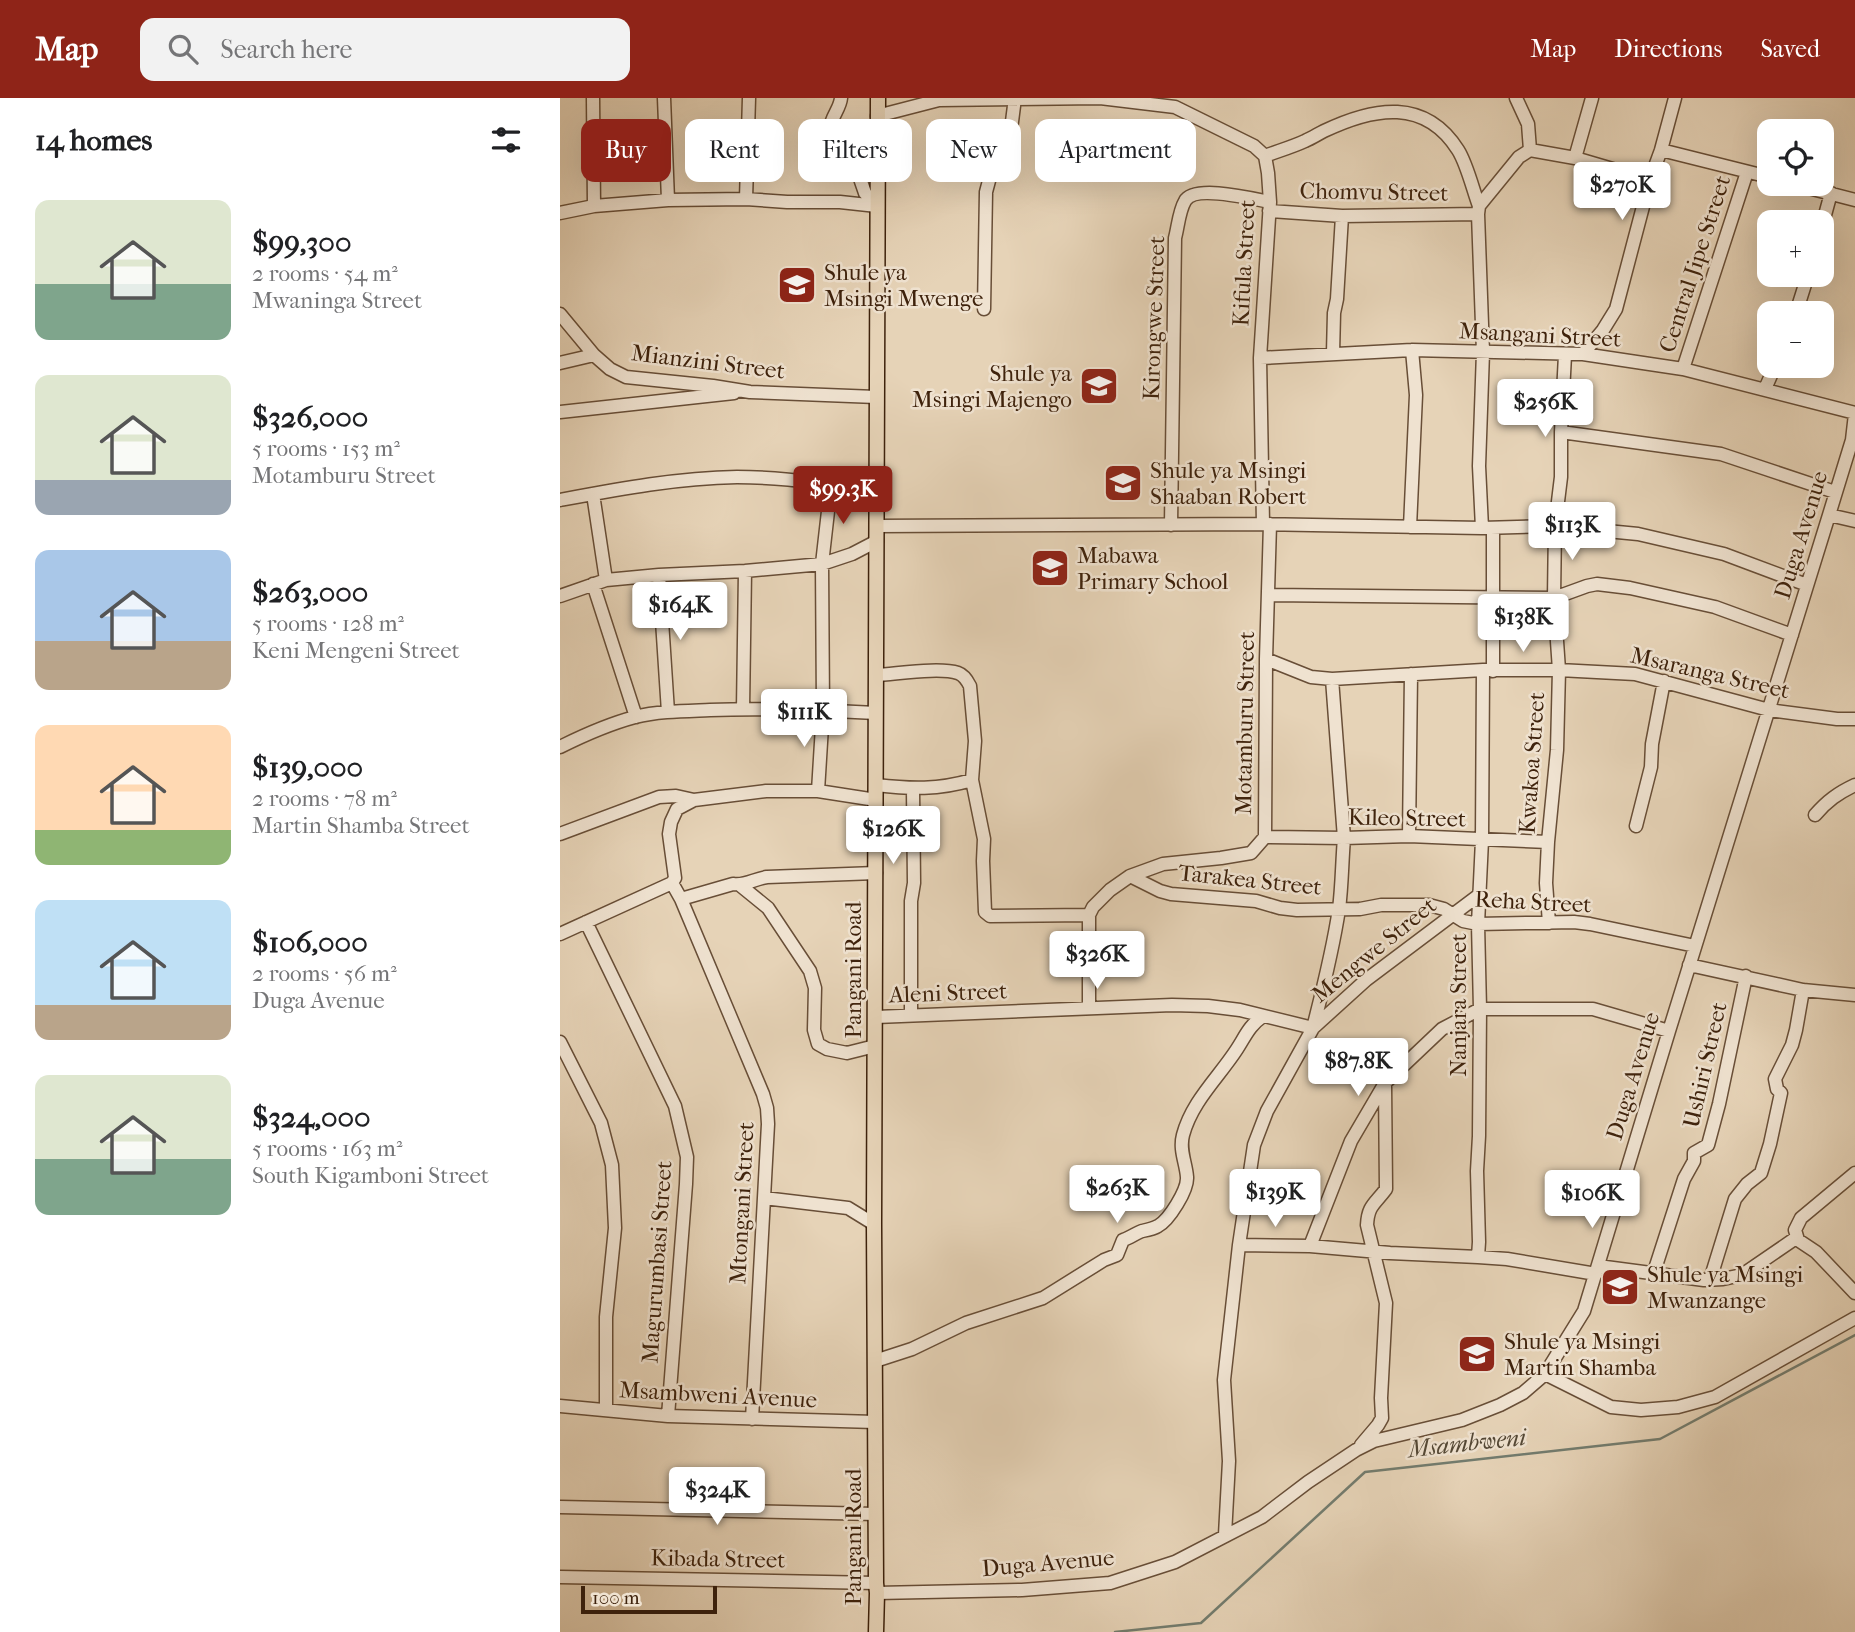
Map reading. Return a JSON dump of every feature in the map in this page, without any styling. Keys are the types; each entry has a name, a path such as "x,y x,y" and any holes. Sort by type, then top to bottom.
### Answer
{"main road":[{"name":"Pangani Road","path":"876,1632 874,1224 878,98"}],"street":[{"path":"593,98 594,206"},
{"path":"664,98 668,200"},
{"path":"746,199 749,98"},
{"path":"841,98 830,125 831,131 854,161 865,193 877,206"},
{"path":"877,116 939,100 1100,98 1176,103 1254,146 1265,156"},
{"path":"1516,98 1528,124 1531,150"},
{"path":"1576,158 1592,98"},
{"path":"1583,354 1604,330 1616,309 1675,98"},
{"path":"984,309 986,192 990,177 1009,145 1015,99"},
{"name":"Nanjara Street","path":"1265,156 1366,115 1398,109 1426,117 1443,130 1459,151 1478,210 1483,352 1479,466 1492,598 1478,924 1478,1256"},
{"path":"1478,210 1519,157 1531,150 1576,158 1650,180"},
{"path":"1661,150 1757,174"},
{"name":"Kifula Street","path":"1265,156 1269,207 1259,358 1266,524"},
{"name":"Central Jipe Street","path":"1684,369 1747,172"},
{"name":"Kirongwe Street","path":"1171,525 1175,238 1185,201 1195,194 1218,193 1269,207"},
{"path":"1834,194 1855,200"},
{"path":"560,213 594,206 668,200 746,199 877,206"},
{"name":"Chomvu Street","path":"1269,207 1342,216 1478,210"},
{"path":"1333,353 1342,216"},
{"name":"Mianzini Street","path":"560,314 594,355 610,369 626,377 750,392 876,397"},
{"path":"1410,527 1416,395 1412,350"},
{"name":"Msangani Street","path":"1259,358 1412,350 1583,354 1684,369 1855,414"},
{"path":"560,363 594,355"},
{"name":"Kwakoa Street","path":"1549,923 1546,883 1557,750 1559,670 1554,598 1555,526 1561,477 1565,355"},
{"path":"1765,389 1770,378"},
{"path":"560,412 750,392"},
{"name":"Duga Avenue","path":"876,1588 1022,1590 1110,1583 1175,1562 1262,1517 1308,1482 1374,1441 1462,1420 1522,1393 1545,1374 1584,1311 1835,492 1853,441 1855,414"},
{"path":"1561,432 1721,454 1835,492"},
{"path":"560,500 664,482 737,477 878,490"},
{"path":"818,791 823,710 822,564 831,485"},
{"path":"593,494 606,580"},
{"path":"1829,515 1855,521"},
{"path":"560,596 606,580 822,564 852,554 877,533 1266,524 1487,528 1555,526 1638,534 1724,554 1807,585"},
{"name":"Motamburu Street","path":"1089,915 1110,890 1130,876 1163,864 1251,853 1265,837 1268,595 1266,524"},
{"path":"743,709 745,571"},
{"path":"659,575 668,712"},
{"path":"593,584 636,717"},
{"path":"1268,595 1554,598 1597,584 1630,588 1715,607 1792,635"},
{"name":"Msaranga Street","path":"1266,659 1311,677 1332,679 1488,670 1635,674 1769,710 1855,719"},
{"path":"876,675 938,671 958,673 966,678 972,696 975,741 972,779 984,839 985,912 990,916 1089,915 1089,1008"},
{"path":"1409,836 1411,674"},
{"path":"1313,1028 1339,910 1344,838 1332,679"},
{"path":"1636,826 1651,767 1652,744 1664,681"},
{"path":"560,746 636,717 668,712 743,709 876,713"},
{"path":"560,834 659,797 676,796 694,800 766,791 876,793 940,787 972,779"},
{"path":"1815,816 1825,802 1855,785"},
{"path":"911,1015 913,790"},
{"path":"560,934 672,883 675,878 669,834 671,822 677,809 694,800"},
{"name":"Kileo Street","path":"1265,837 1409,836 1548,842"},
{"path":"741,886 767,877 876,873"},
{"name":"Tarakea Street","path":"1130,876 1171,894 1255,901 1280,908 1339,910 1407,904 1429,905 1452,914"},
{"name":"Mtongani Street","path":"672,883 767,1108 752,1419"},
{"path":"681,899 733,884 741,886 768,908 810,971 815,988 814,1030 818,1044 827,1049 847,1053 876,1046"},
{"name":"Mengwe Street","path":"1225,1535 1228,1461 1224,1380 1239,1245 1254,1146 1267,1111 1313,1028 1366,980 1479,895"},
{"name":"Reha Street","path":"1452,914 1478,924 1590,924 1695,946"},
{"name":"Magurumbasi Street","path":"586,922 675,1106 687,1157 667,1416"},
{"path":"1689,965 1803,990 1855,995"},
{"name":"Ushiri Street","path":"1654,1272 1684,1179 1694,1161 1694,1153 1708,1145 1746,976"},
{"path":"1710,1280 1735,1199 1747,1184 1761,1173 1781,1093 1775,1085 1775,1079 1797,1030 1803,990"},
{"name":"Aleni Street","path":"876,1017 1196,1006 1240,1010 1313,1028"},
{"path":"1310,1247 1351,1141 1385,1083 1442,1029 1480,1009 1593,1009 1669,1031"},
{"path":"875,1362 912,1349 967,1323 1044,1298 1104,1260 1117,1255 1123,1240 1140,1231 1157,1227 1164,1221 1186,1189 1187,1174 1182,1148 1184,1134 1194,1110 1205,1089 1237,1049 1252,1024 1263,1016"},
{"path":"560,1042 601,1123 612,1165 614,1228 606,1317 606,1410"},
{"path":"1356,1450 1382,1418 1386,1303 1367,1225 1368,1213 1386,1189 1385,1083"},
{"path":"1798,1240 1795,1230 1801,1218 1855,1174"},
{"path":"764,1198 848,1208 874,1224"},
{"path":"1239,1245 1478,1256 1597,1270 1654,1272 1710,1280 1742,1275 1793,1240 1798,1240 1816,1252 1855,1293"},
{"path":"1545,1374 1611,1407 1641,1410 1678,1407 1715,1397 1855,1318"},
{"name":"Msambweni Avenue","path":"560,1406 667,1416 875,1422"},
{"path":"560,1507 876,1514"},
{"name":"Kibada Street","path":"560,1577 876,1588"}],"waterway":[{"name":"Msambweni","path":"1115,1632 1201,1623 1365,1472 1660,1439 1855,1335"}],"place":[{"name":"Shule ya Msingi Mwenge","path":"797,285"},
{"name":"Shule ya Msingi Majengo","path":"1099,386"},
{"name":"Shule ya Msingi Shaaban Robert","path":"1123,483"},
{"name":"Mabawa Primary School","path":"1050,568"},
{"name":"Shule ya Msingi Mwanzange","path":"1620,1287"},
{"name":"Shule ya Msingi Martin Shamba","path":"1477,1354"}]}
